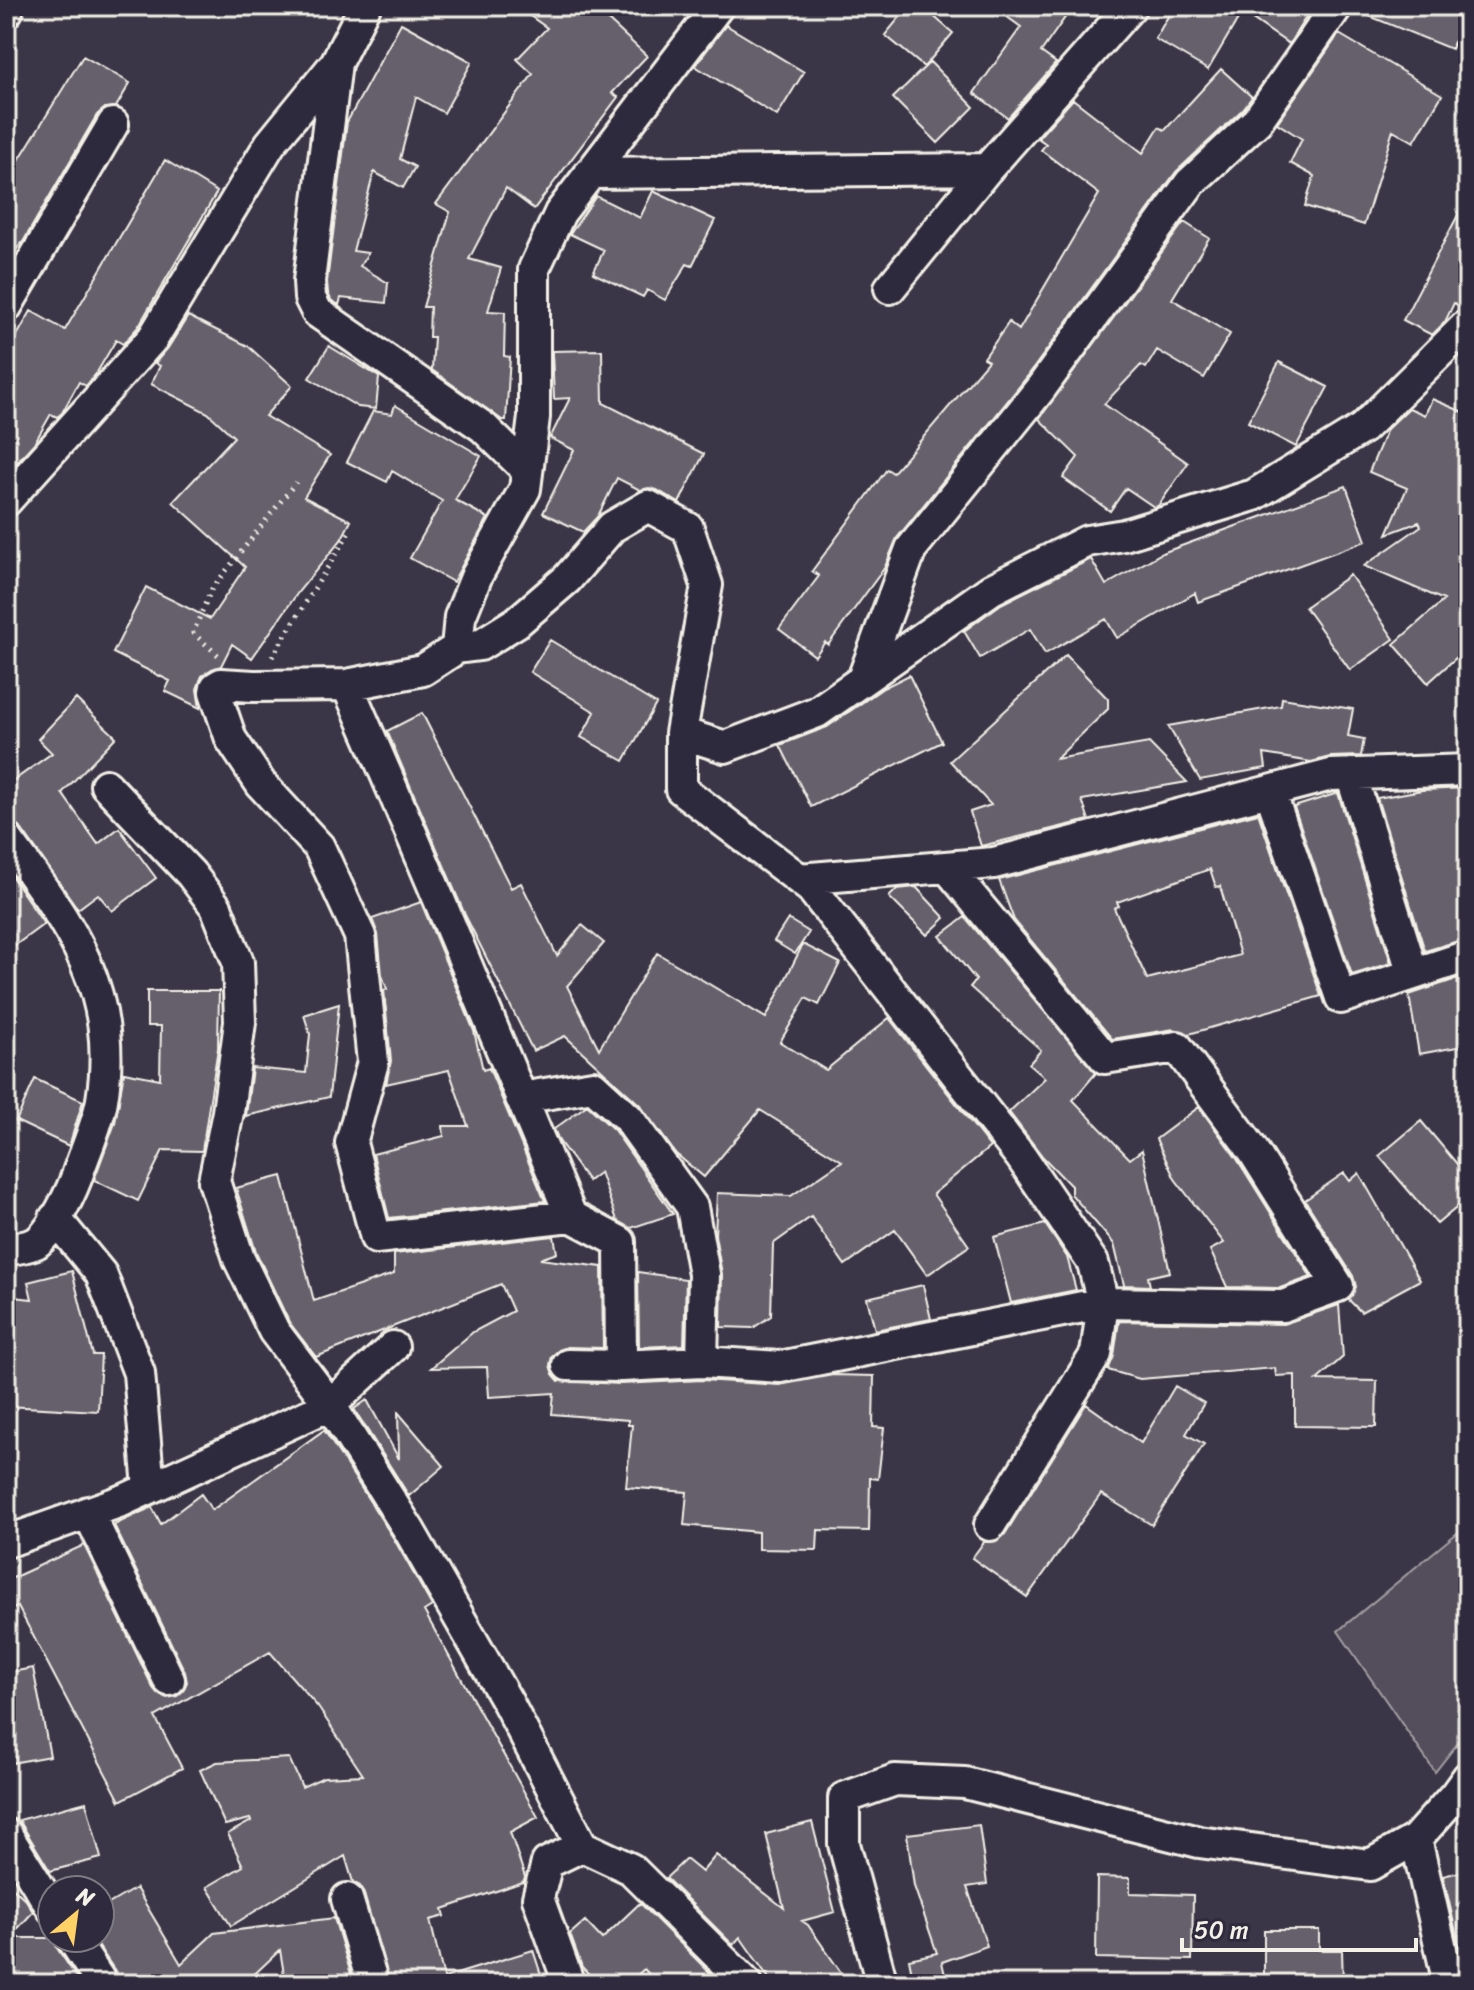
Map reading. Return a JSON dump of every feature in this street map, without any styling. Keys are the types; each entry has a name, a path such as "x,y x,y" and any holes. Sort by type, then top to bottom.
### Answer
{"street":[{"path":"6,501 153,338 270,144 336,63 365,6"},
{"path":"457,648 460,617 477,575 525,489 534,417 534,269 560,213 718,6"},
{"path":"890,288 987,169 1131,6"},
{"path":"863,679 911,549 1041,388 1190,183 1257,121 1337,6"},
{"path":"336,63 309,281 310,298 317,312 483,427 527,470"},
{"path":"6,307 113,124"},
{"path":"590,173 987,169"},
{"path":"681,733 725,747 817,712 992,589 1087,541 1124,535 1254,495 1363,428 1468,324"},
{"path":"621,1366 620,1242 571,1216 376,1238 351,1143 373,1062 360,936 319,847 261,784 231,739 215,692 221,684 347,685 423,670 457,648 480,645 517,622 567,579 612,527 648,506 688,528 707,585 681,733 681,789 811,888 1021,1157 1093,1263 1103,1303 1096,1354 990,1525"},
{"path":"347,685 419,846 571,1216"},
{"path":"799,879 994,863 1331,775 1468,770"},
{"path":"1351,774 1413,974"},
{"path":"106,785 191,874 216,907 238,962 240,1022 228,1112 214,1181 239,1259 274,1331 330,1405 409,1530 508,1703 582,1846 631,1869 747,1984"},
{"path":"1270,791 1341,998 1468,956"},
{"path":"6,838 60,912 86,961 103,1016 105,1052 102,1101 75,1183 55,1218 35,1243 6,1250"},
{"path":"568,1365 702,1362 780,1367 1103,1303 1283,1306 1338,1286 1252,1149 1177,1047 1105,1058 947,867"},
{"path":"521,1098 593,1086 628,1118 692,1207 704,1274 702,1362"},
{"path":"55,1218 101,1274 139,1373 149,1488"},
{"path":"6,1542 149,1488 330,1405 393,1347"},
{"path":"88,1512 169,1680"},
{"path":"882,1984 844,1844 844,1798 895,1780 965,1783 1199,1842 1370,1865 1416,1839 1468,1777"},
{"path":"6,1834 36,1882"},
{"path":"1416,1839 1449,1984"},
{"path":"569,1984 538,1898 547,1863 582,1846"},
{"path":"347,1899 373,1984"},
{"path":"82,1954 102,1984"}],"path":[{"path":"296,482 211,590 193,633 254,686 352,528"}],"shaded area":[{"path":"1468,1524 1468,1730 1435,1772 1338,1631"}],"building":[{"path":"516,6 593,6 647,56 612,93 618,97 534,209 506,188 469,259 501,268 488,311 505,312 504,356 510,357 506,420 502,420 432,370 434,337 429,337 430,307 423,307 450,212 436,204 533,74 517,59 547,28"},
{"path":"909,6 922,6 953,33 924,67 885,35"},
{"path":"992,6 1073,6 1041,52 1056,63 1008,118 974,93 1021,27"},
{"path":"1174,6 1313,6 1289,44 1242,12 1208,70 1155,39"},
{"path":"1355,6 1468,6 1468,9 1451,49 1354,10"},
{"path":"401,23 472,62 444,113 416,97 400,159 415,167 403,188 374,172 353,251 368,253 360,266 388,283 386,303 341,298 339,305 331,300 327,282 347,122"},
{"path":"726,25 804,72 777,116 695,66"},
{"path":"1339,34 1442,95 1414,142 1393,130 1364,225 1305,206 1314,176 1290,163 1302,139 1277,123"},
{"path":"83,56 130,83 116,107 105,108 97,115 23,242 6,261 6,181"},
{"path":"930,62 974,107 938,143 893,98"},
{"path":"1221,69 1252,97 1176,172 1027,377 897,538 885,567 828,645 825,642 815,656 779,629 819,576 812,571 887,469 893,473 988,361 984,358 1009,322 1019,330 1099,194 1041,150 1046,144 1038,138 1073,99 1143,153 1159,127 1165,130"},
{"path":"165,160 217,192 138,327 123,344 116,340 96,374 86,386 79,382 62,413 57,417 51,414 35,442 6,474 6,355 31,311 65,330"},
{"path":"653,191 715,220 692,266 687,264 665,300 647,290 643,297 593,273 604,250 570,234 596,196 640,218"},
{"path":"1468,196 1468,307 1454,303 1445,322 1432,335 1403,320"},
{"path":"1184,222 1209,238 1172,299 1230,334 1204,378 1157,350 1146,368 1141,365 1104,404 1188,463 1158,506 1154,507 1126,488 1110,511 1063,478 1078,457 1039,419"},
{"path":"188,316 248,346 292,386 265,416 330,455 304,497 351,521 341,540 299,591 252,658 232,644 221,666 202,676 197,689 200,708 165,691 170,681 113,653 146,587 210,619 245,567 173,502 234,437 208,413 151,384 160,366 155,363"},
{"path":"329,346 379,377 376,409 358,407 309,378"},
{"path":"602,350 603,403 704,454 679,503 657,490 640,490 617,478 598,516 583,532 543,513 574,450 550,438 570,398 554,399 552,351"},
{"path":"1279,362 1328,387 1296,447 1248,422"},
{"path":"1432,399 1468,414 1468,647 1428,683 1394,644 1444,600 1364,566 1421,526 1419,522 1387,534 1407,488 1369,472 1387,429 1409,408 1425,415"},
{"path":"395,405 481,456 455,500 488,518 453,582 410,558 442,501 392,471 387,482 347,462 373,411 392,414"},
{"path":"1346,486 1366,541 1198,602 1195,593 1117,638 1106,619 1045,654 1030,629 980,658 964,631 1001,604 1091,559 1106,585 1162,553"},
{"path":"1350,575 1394,639 1350,670 1305,607"},
{"path":"550,640 656,704 624,761 581,737 595,712 530,672"},
{"path":"1066,655 1108,699 1108,709 1056,759 1149,743 1187,782 1082,800 1089,820 981,846 970,812 991,805 950,761"},
{"path":"909,675 942,742 811,807 780,745 827,727 883,688"},
{"path":"1282,698 1353,709 1348,736 1364,739 1361,756 1330,757 1311,762 1264,754 1266,768 1200,780 1168,726 1281,706"},
{"path":"76,699 116,737 62,793 98,844 119,828 156,878 112,911 98,894 78,909 20,827 6,820 6,786 52,753 38,739"},
{"path":"422,713 511,888 521,883 557,956 582,925 604,943 567,986 599,1049 657,953 766,1018 803,944 840,963 819,1005 806,998 780,1042 826,1070 889,1018 990,1147 933,1194 969,1246 927,1275 895,1230 845,1265 811,1217 773,1244 771,1316 753,1328 721,1327 722,1274 715,1235 717,1193 791,1196 842,1161 760,1110 704,1177 676,1154 640,1105 565,1036 533,1051 465,915 387,731"},
{"path":"1468,788 1468,938 1425,951 1377,798 1422,790"},
{"path":"1338,793 1391,963 1352,975 1294,807"},
{"path":"1258,813 1321,996 1189,1034 1174,1029 1112,1039 1014,920 999,880","holes":["1210,869 1216,887 1220,886 1240,955 1147,979 1114,908 1119,906 1117,902"]},
{"path":"6,868 44,924 6,952"},
{"path":"916,887 945,918 927,935 889,897 897,889"},
{"path":"421,902 474,1031 483,1070 489,1068 545,1201 389,1218 373,1154 444,1136 443,1126 468,1126 449,1070 386,1084 391,1061 384,990 387,989 382,975 378,934 372,919"},
{"path":"965,917 1096,1073 1073,1100 1130,1159 1142,1150 1170,1272 1148,1277 1150,1286 1124,1285 1114,1244 1071,1194 1071,1186 1043,1157 1009,1112 1045,1078 1029,1064 1041,1050 970,987 976,980 940,936"},
{"path":"788,919 809,932 795,954 774,941"},
{"path":"1468,975 1468,1045 1419,1054 1409,995"},
{"path":"147,991 219,991 218,1048 202,1151 163,1150 138,1201 94,1180 115,1123 124,1072 160,1079 161,1026 147,1026"},
{"path":"339,1004 329,1097 246,1116 252,1068 306,1073 310,1034 304,1015"},
{"path":"35,1079 83,1101 69,1146 16,1121"},
{"path":"587,1105 614,1130 673,1214 631,1228 617,1220 600,1172 588,1181 554,1129"},
{"path":"1199,1107 1237,1159 1311,1277 1280,1288 1227,1287 1210,1250 1224,1243 1175,1179 1156,1139"},
{"path":"1421,1121 1468,1177 1468,1198 1437,1224 1379,1156"},
{"path":"1344,1173 1350,1181 1359,1173 1420,1280 1361,1312 1349,1300 1356,1287 1353,1276 1305,1200"},
{"path":"282,1176 314,1301 394,1274 394,1254 554,1236 557,1253 540,1259 602,1267 603,1348 568,1347 559,1350 552,1356 550,1365 559,1381 621,1384 702,1380 779,1385 833,1375 874,1376 873,1427 884,1428 878,1479 870,1478 869,1531 818,1530 817,1550 758,1549 758,1532 684,1525 687,1492 626,1487 632,1425 628,1425 628,1420 552,1414 554,1393 489,1397 487,1367 431,1368 473,1332 513,1311 501,1284 316,1357 289,1322 256,1252 236,1188"},
{"path":"1045,1224 1067,1257 1076,1290 1011,1303 994,1237"},
{"path":"72,1271 93,1355 101,1355 98,1411 6,1406 6,1296 32,1299 28,1282"},
{"path":"638,1272 686,1279 684,1345 639,1347"},
{"path":"923,1285 931,1319 875,1330 867,1298"},
{"path":"1339,1305 1343,1357 1317,1380 1377,1381 1376,1427 1295,1426 1295,1375 1276,1376 1275,1368 1140,1379 1108,1370 1114,1356 1119,1321 1283,1324"},
{"path":"1175,1386 1204,1403 1186,1434 1204,1444 1152,1525 1101,1494 1027,1597 972,1558 984,1542 998,1541 1005,1534 1086,1404 1141,1443"},
{"path":"367,1400 399,1459 398,1412 444,1466 409,1496 354,1409"},
{"path":"324,1430 394,1539 432,1606 424,1611 538,1817 510,1832 525,1877 523,1882 443,1909 445,1916 430,1920 444,1978 533,1950 544,1984 390,1984 364,1894 360,1886 353,1882 345,1856 231,1926 207,1887 243,1866 228,1834 251,1821 225,1825 200,1770 217,1762 289,1758 302,1787 324,1777 363,1775 318,1707 270,1652 155,1717 182,1768 120,1801 18,1607 6,1611 6,1581 84,1545 153,1688 167,1698 177,1696 187,1682 185,1672 114,1525 152,1507 161,1524 201,1494 212,1510"},
{"path":"33,1668 50,1756 6,1764 6,1673"},
{"path":"86,1802 101,1858 50,1871 19,1820"},
{"path":"812,1822 835,1912 802,1921 808,1925 849,1984 773,1984 740,1937 733,1945 666,1878 686,1859 702,1872 716,1855 784,1908 766,1834"},
{"path":"979,1825 987,1884 967,1887 987,1946 942,1962 947,1984 914,1984 909,1959 937,1953 914,1886 907,1834"},
{"path":"1468,1870 1468,1944 1459,1945 1443,1876"},
{"path":"11,1876 14,1880 7,1882 26,1900 33,1912 9,1938 36,1938 36,1954 61,1954 81,1984 6,1984 6,1881"},
{"path":"1097,1877 1130,1878 1130,1893 1193,1895 1192,1960 1096,1958"},
{"path":"136,1888 181,1964 214,1933 334,1918 354,1984 310,1984 310,1976 285,1980 280,1950 244,1984 120,1984 104,1954 116,1954 116,1900"},
{"path":"640,1903 711,1974 703,1984 658,1984 644,1969 628,1984 598,1984 582,1967 570,1934 585,1921 602,1939"},
{"path":"1264,1930 1319,1930 1319,1950 1342,1950 1343,1984 1264,1984"}]}
